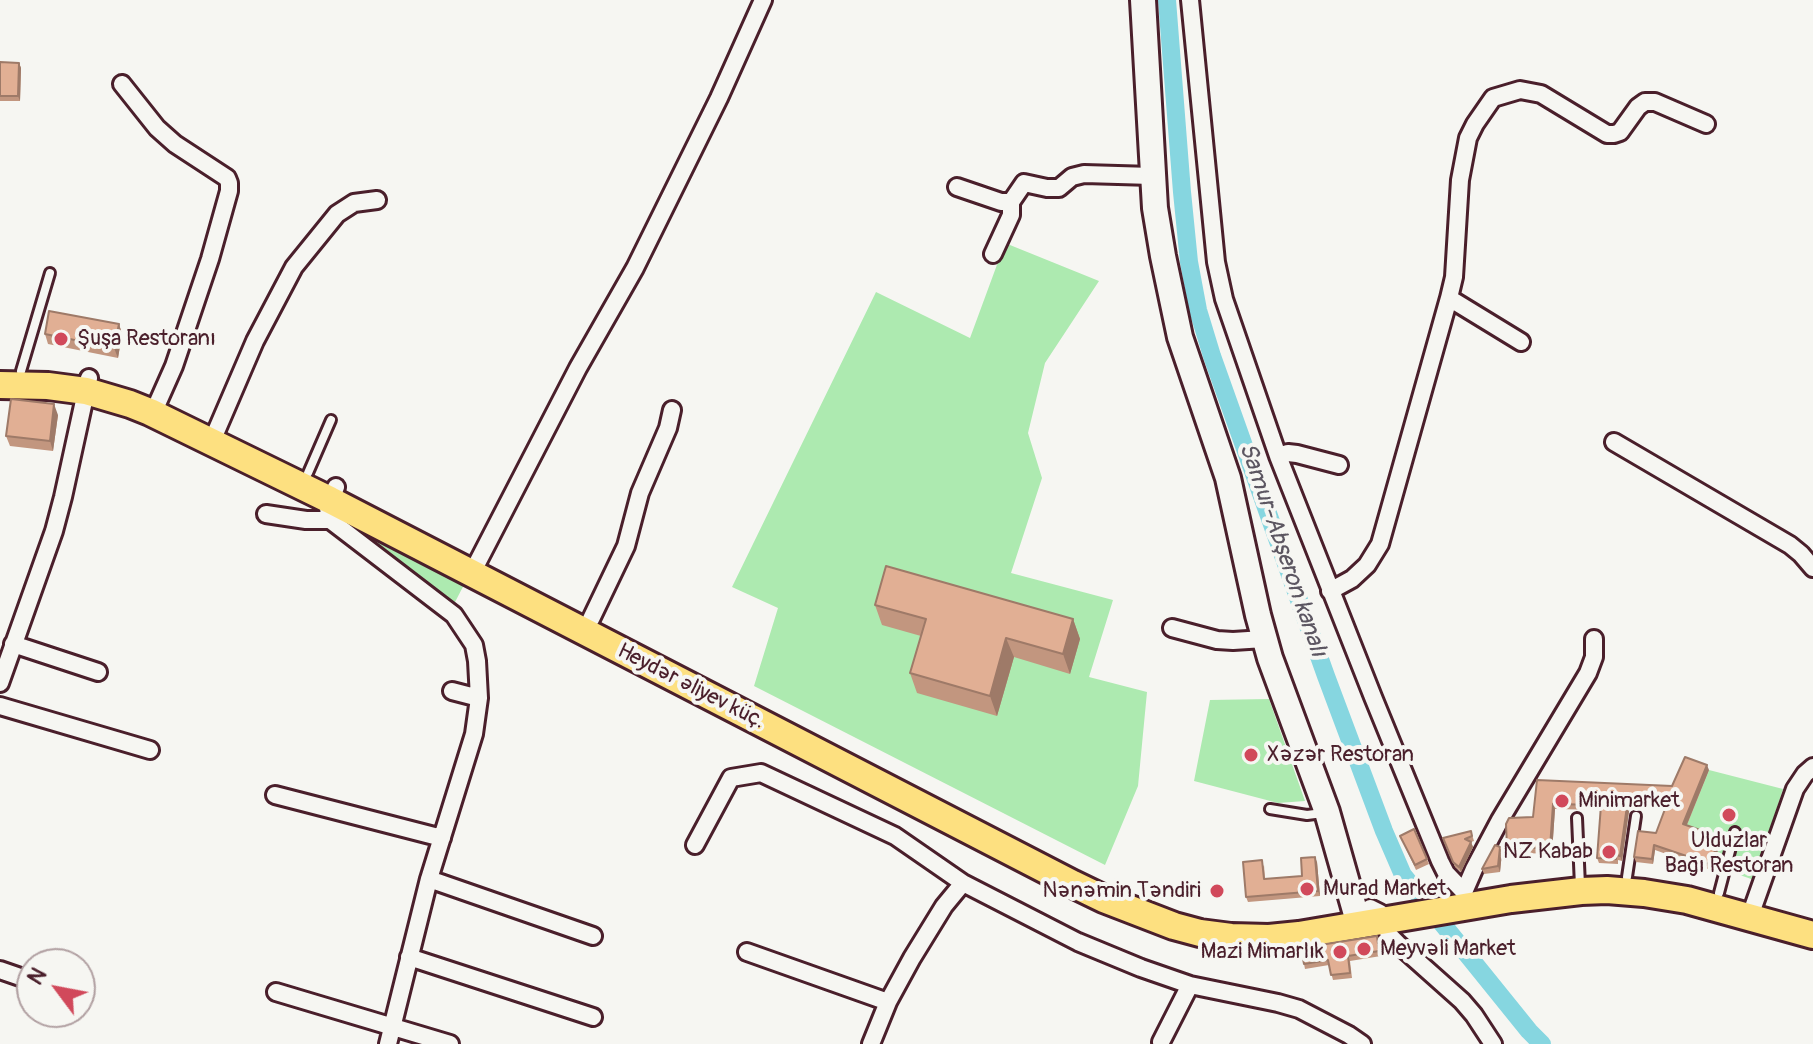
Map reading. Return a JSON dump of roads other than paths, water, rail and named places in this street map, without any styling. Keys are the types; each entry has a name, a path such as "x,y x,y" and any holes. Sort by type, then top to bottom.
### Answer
{"main road":[{"name":"Heydər Əliyev küç.","path":"7,376 52,372 88,384 130,404 308,473 332,502"},
{"name":"Heydər Əliyev küç.","path":"88,384 117,385 158,402 332,502 591,619 1080,872 1147,900 1204,919 1237,923 1375,915"},
{"name":"Heydər Əliyev küç.","path":"475,567 1104,899 1174,926 1231,937 1284,936 1375,915"},
{"path":"1375,915 1462,900 1511,899 1627,877 1719,893 1813,935"},
{"path":"1580,884 1813,920"}],"street":[{"path":"475,567 578,368 641,255 719,98 763,0"},
{"path":"1143,0 1152,176 1163,256 1180,337 1228,478 1264,639 1327,812 1375,915 1389,935 1462,1001 1493,1044"},
{"path":"1190,0 1216,262 1224,299 1278,456 1330,591 1434,847 1462,900"},
{"path":"122,84 157,128 175,144 227,178 229,183 210,259 174,366 158,402"},
{"path":"1330,591 1352,579 1367,565 1380,544 1454,277 1460,180 1468,138 1493,98 1520,90 1541,94 1607,134 1620,132 1645,102 1655,102 1706,124"},
{"path":"993,254 1011,215 1011,202 1024,183 1059,188 1072,177 1084,174 1152,176"},
{"path":"957,187 1001,202 1011,202"},
{"path":"214,435 255,341 294,267 337,214 354,203 377,200"},
{"path":"1449,298 1521,342"},
{"path":"0,683 54,531 88,384"},
{"path":"591,619 626,546 640,493 668,428 672,410"},
{"path":"1614,442 1790,545 1813,568"},
{"path":"1278,456 1297,454 1339,465"},
{"path":"266,514 306,520 332,502 454,615 474,645 479,698 474,734 429,879 388,1044"},
{"path":"1172,628 1217,640 1264,639"},
{"path":"1462,900 1474,869 1500,820 1588,673 1594,657 1594,639"},
{"path":"13,644 98,672"},
{"path":"452,691 479,698"},
{"path":"0,706 150,750"},
{"path":"1752,909 1795,789 1813,767"},
{"path":"695,845 731,778 761,773 895,836 963,883 1078,942 1190,985 1299,1009 1362,1044"},
{"path":"275,795 442,838"},
{"path":"429,879 593,936"},
{"path":"871,1044 888,1002 944,906 963,883"},
{"path":"747,952 888,1002"},
{"path":"409,957 593,1017"},
{"path":"1161,1042 1190,985"},
{"path":"276,992 450,1044"}],"lane":[{"path":"7,376 50,273"},
{"path":"308,473 331,420"},
{"path":"1270,809 1307,815 1327,812"},
{"path":"1627,877 1636,816"},
{"path":"1577,818 1580,884"},
{"path":"1719,893 1735,832"}],"waterway":[{"name":"Samur-Abşeron kanalı","path":"1167,0 1182,192 1189,262 1198,310 1326,676 1403,875 1542,1044"}],"place":[{"name":"Şuşa Restoranı","path":"61,339"},
{"name":"Xəzər Restoran","path":"1251,755"},
{"name":"Minimarket","path":"1562,801"},
{"name":"Ulduzlar Bağı Restoran","path":"1729,815"},
{"name":"NZ Kabab","path":"1609,852"},
{"name":"Murad Market","path":"1307,889"},
{"name":"Nənəmin Təndiri","path":"1217,891"},
{"name":"Meyvəli Market","path":"1364,949"},
{"name":"Mazi Mimarlık","path":"1340,952"}]}
